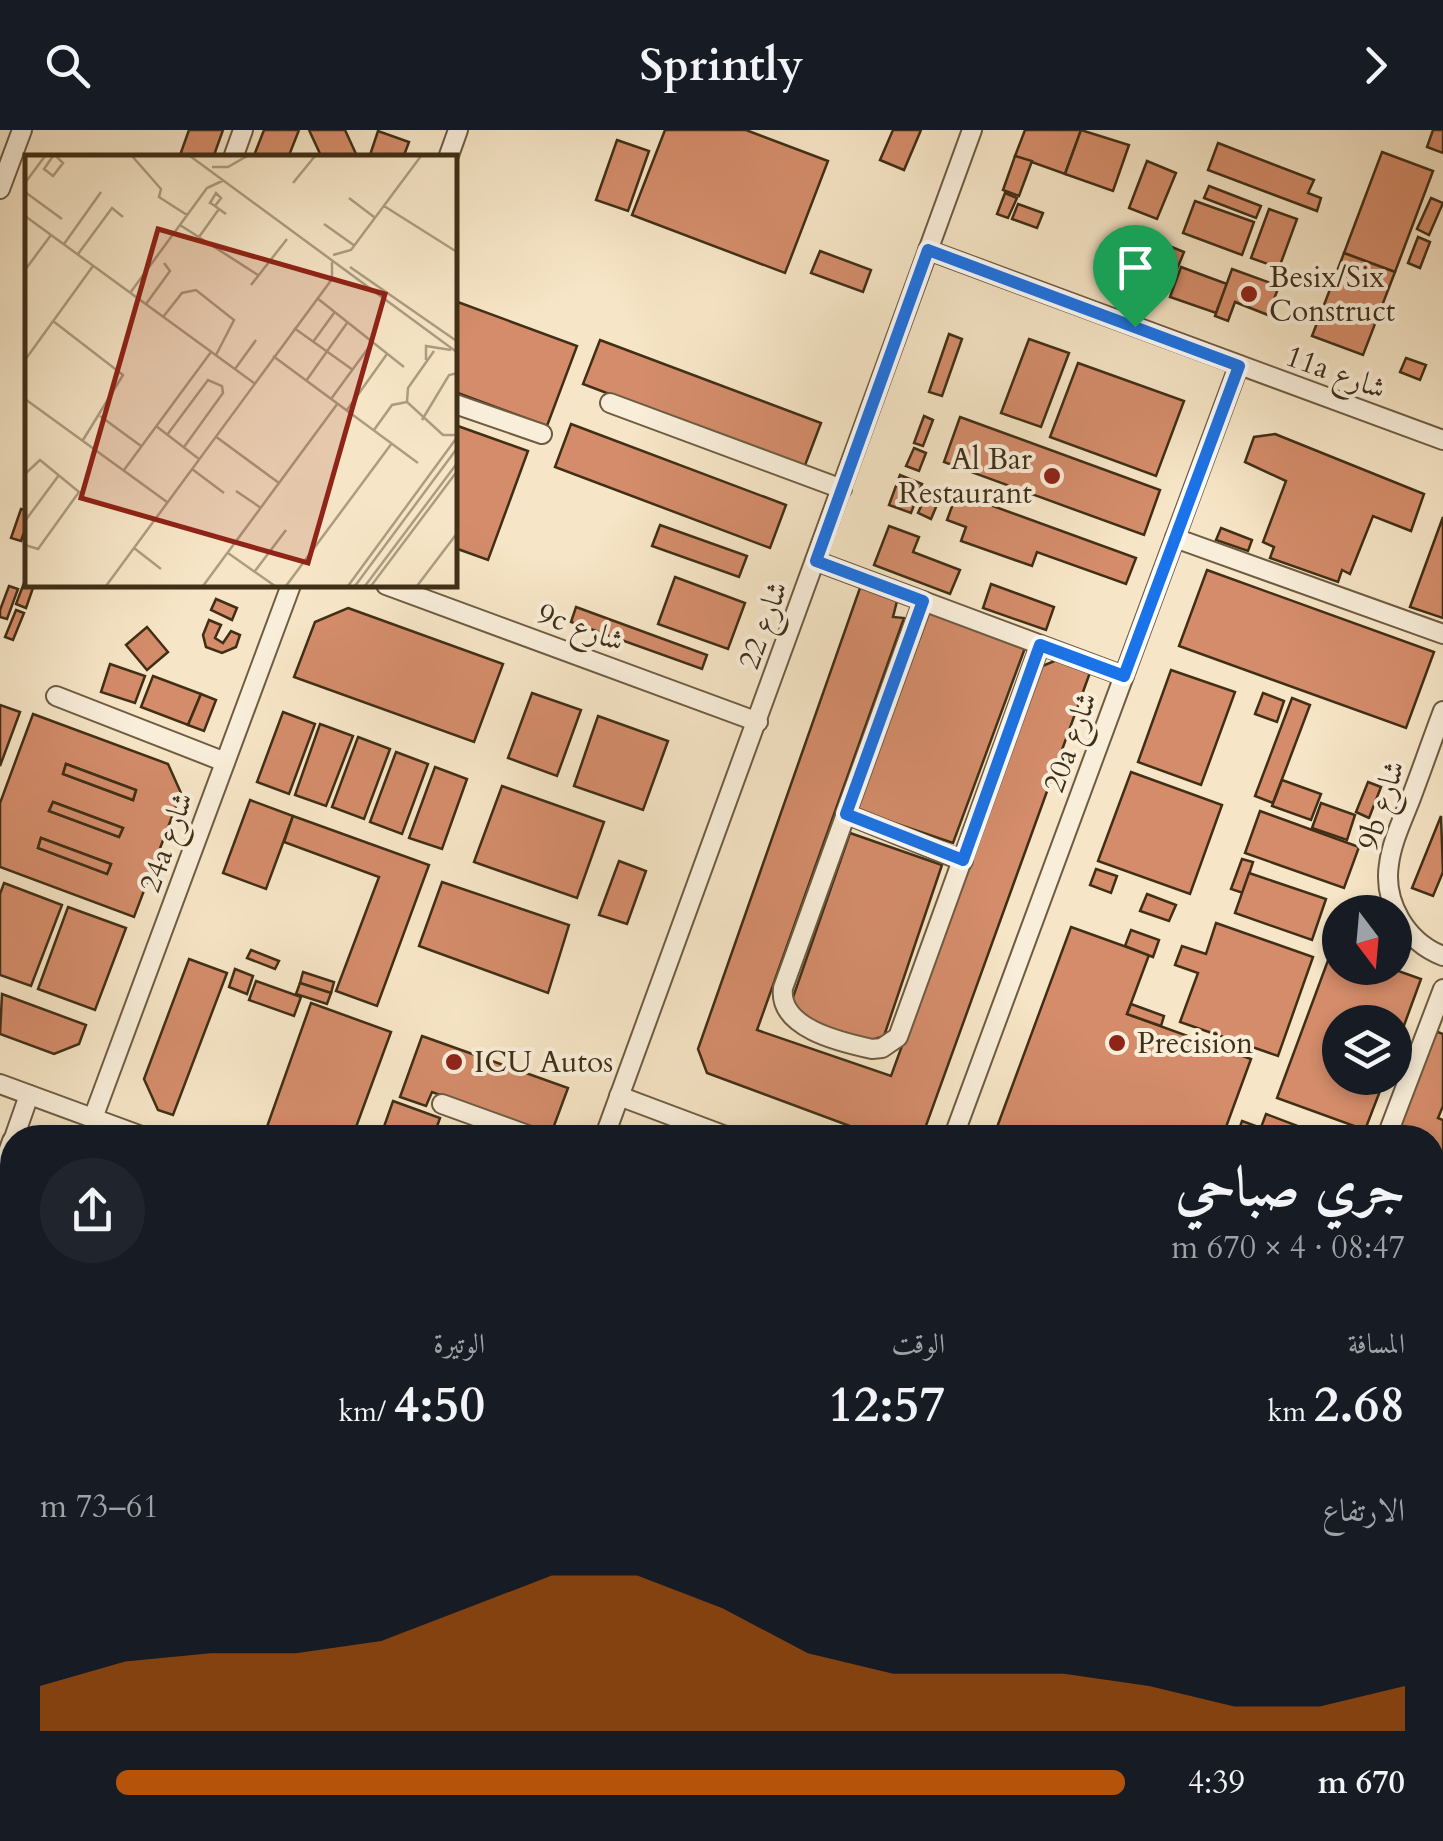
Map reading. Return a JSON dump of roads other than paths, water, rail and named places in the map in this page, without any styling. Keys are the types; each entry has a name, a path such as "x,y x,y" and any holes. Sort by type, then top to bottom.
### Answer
{"street":[{"path":"0,189 22,130"},
{"path":"234,155 244,130"},
{"path":"449,155 458,130"},
{"name":"شارع 22","path":"609,1125 972,130"},
{"name":"11a شارع","path":"928,250 1443,440"},
{"name":"20a شارع","path":"958,1125 1239,366"},
{"path":"610,404 842,489"},
{"path":"458,405 542,434"},
{"path":"1175,538 1443,634"},
{"path":"816,561 1124,676"},
{"name":"24a شارع","path":"94,1118 290,588"},
{"name":"9c شارع","path":"394,588 758,722"},
{"path":"923,601 784,988 784,1007 796,1022 805,1026 872,1049 882,1048 898,1037 1040,645"},
{"path":"56,696 225,762"},
{"name":"9b شارع","path":"1443,711 1392,851 1388,881 1402,924 1423,945 1443,956"},
{"path":"846,814 963,860"},
{"path":"1391,1125 1443,990"},
{"path":"0,1084 112,1125"},
{"path":"18,1125 29,1094"},
{"path":"619,1096 697,1125"},
{"path":"442,1104 500,1125"}],"place":[{"name":"Besix/Six Construct","path":"1249,294"},
{"name":"Al Bar Restaurant","path":"1052,476"},
{"name":"Precision","path":"1117,1043"},
{"name":"ICU Autos","path":"454,1062"}]}
